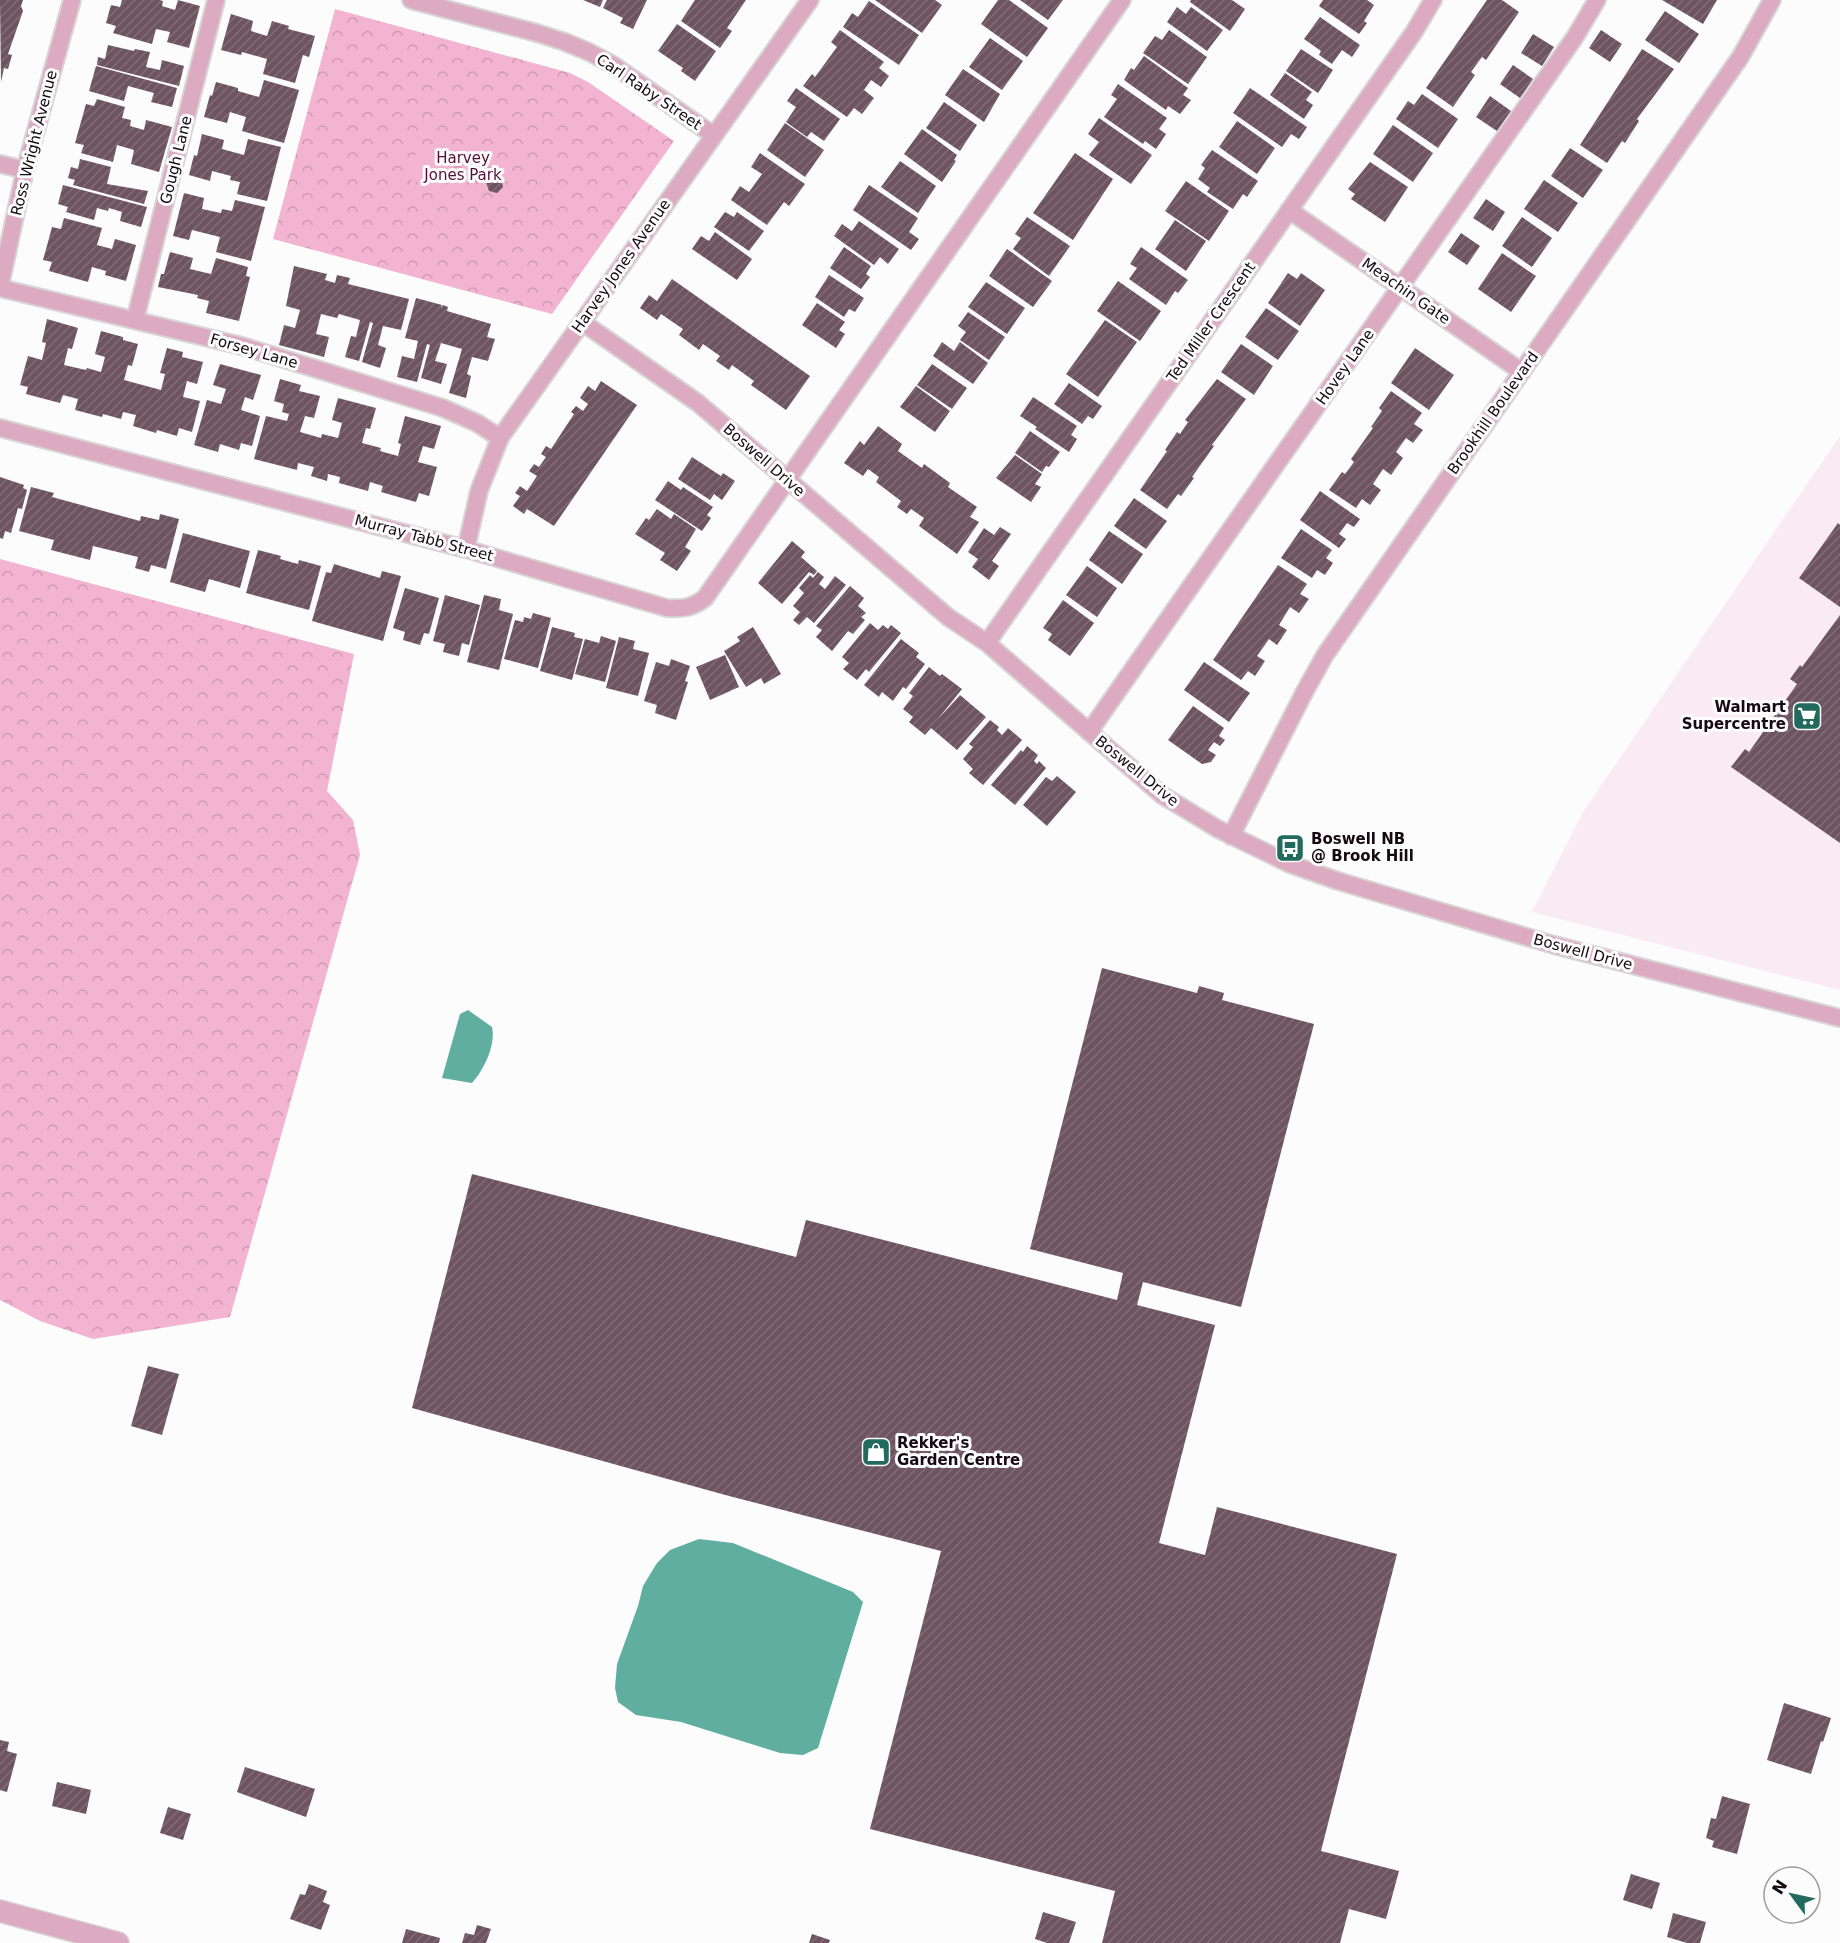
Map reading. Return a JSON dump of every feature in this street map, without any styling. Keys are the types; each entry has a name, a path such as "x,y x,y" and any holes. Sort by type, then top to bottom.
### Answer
{"street":[{"name":"Ross Wright Avenue","path":"0,287 26,170 72,0"},
{"name":"Gough Lane","path":"135,320 216,0"},
{"name":"Carl Raby Street","path":"411,0 537,33 589,52 613,65 713,135"},
{"name":"Harvey Jones Avenue","path":"466,549 479,491 500,438 810,0"},
{"path":"788,480 1122,0"},
{"name":"Ted Miller Crescent","path":"987,643 1414,33 1433,0"},
{"name":"Hovey Lane","path":"1089,732 1575,37 1597,0"},
{"name":"Brookhill Boulevard","path":"1231,836 1325,655 1742,56 1772,0"},
{"path":"0,164 26,170"},
{"name":"Meachin Gate","path":"1289,210 1522,372"},
{"name":"Forsey Lane","path":"0,287 242,346 443,408 477,423 500,438"},
{"name":"Boswell Drive","path":"582,322 698,403 948,617 987,643 1162,795 1231,836 1290,864 1338,881 1554,945 1840,1018"},
{"name":"Murray Tabb Street","path":"0,428 466,549 668,608 682,609 696,605 705,598 788,480"},
{"path":"0,1911 118,1943"}],"shaded area":[{"path":"1840,436 1840,990 1532,912 1583,812"},
{"path":"468,1010 492,1027 493,1034 488,1057 472,1083 442,1078 460,1014"},
{"path":"699,1539 733,1543 853,1592 863,1602 818,1748 803,1755 780,1753 681,1722 636,1715 618,1702 615,1688 617,1664 643,1586 657,1563 670,1550"}],"green space":[{"name":"Harvey Jones Park","path":"335,9 570,73 588,82 674,141 552,314 273,239"},
{"path":"420,143 451,153 438,189 407,179"},
{"path":"0,559 354,654 327,791 353,820 360,855 230,1317 93,1339 40,1321 0,1300"}],"building":[{"path":"0,0 23,0 21,6 23,11 8,54 12,55 8,69 4,68 1,82"},
{"path":"122,0 160,0 163,1 162,6 175,10 178,0 200,6 189,48 167,42 170,32 156,29 152,44 113,33 116,26 106,23 111,5 120,7"},
{"path":"583,0 603,0 600,7"},
{"path":"607,0 647,0 633,29 620,23 623,18 603,8"},
{"path":"695,0 746,0 727,28 732,31 720,48 681,21"},
{"path":"875,0 935,0 942,5 922,33"},
{"path":"998,0 1009,0 1048,28 1027,57 981,24"},
{"path":"1020,0 1063,0 1048,20"},
{"path":"1191,0 1232,0 1245,9 1230,31 1190,2"},
{"path":"1323,0 1367,0 1374,5 1364,21 1367,23 1359,34 1319,6"},
{"path":"1487,0 1502,0 1519,12 1486,60 1482,57 1471,72 1475,75 1453,107 1426,88"},
{"path":"1662,0 1717,0 1703,24"},
{"path":"869,1 919,35 899,65 843,27 852,13 858,17"},
{"path":"1177,7 1186,14 1191,7 1223,30 1207,51 1167,22"},
{"path":"1665,11 1699,34 1679,63 1645,40"},
{"path":"231,14 253,21 251,31 267,36 272,21 289,26 288,29 315,36 309,57 303,55 295,83 263,74 267,59 242,52 241,55 221,50"},
{"path":"1320,17 1360,45 1352,57 1342,50 1332,64 1319,55 1321,51 1304,39"},
{"path":"677,24 716,51 695,81 681,71 683,68 658,51"},
{"path":"840,30 884,62 879,68 889,76 881,87 871,80 864,90 874,98 862,114 854,108 847,117 803,86 812,74 815,77 837,47 831,42"},
{"path":"1169,30 1207,57 1188,84 1143,53 1155,36 1162,40"},
{"path":"1601,30 1622,44 1610,62 1589,48"},
{"path":"1533,34 1554,47 1542,66 1521,53"},
{"path":"990,38 1023,61 1002,90 969,67"},
{"path":"108,45 150,52 146,67 160,70 162,60 184,66 179,86 97,65 98,57 105,59"},
{"path":"1301,49 1333,70 1318,93 1286,71"},
{"path":"1642,49 1674,69 1637,119 1639,121 1625,143 1622,141 1607,163 1580,145"},
{"path":"1144,56 1188,88 1183,95 1191,100 1180,114 1168,106 1166,110 1124,80 1131,68 1134,70"},
{"path":"1513,65 1533,79 1520,98 1500,84"},
{"path":"96,66 177,88 172,107 151,102 154,93 128,86 124,101 89,91"},
{"path":"963,69 1000,94 984,122 945,95"},
{"path":"1285,73 1312,92 1306,100 1313,105 1304,119 1270,95"},
{"path":"264,80 299,90 284,143 242,131 246,117 230,112 227,123 204,117 216,82 259,97"},
{"path":"1118,84 1167,118 1159,129 1166,134 1156,149 1145,141 1143,144 1104,117 1117,99 1111,95"},
{"path":"796,88 840,119 824,141 811,132 807,137 786,122 796,107 787,101"},
{"path":"1250,88 1307,127 1299,139 1291,134 1282,147 1233,113"},
{"path":"1422,94 1458,119 1438,148 1396,119 1408,101 1414,105"},
{"path":"1490,96 1511,111 1497,131 1476,117"},
{"path":"97,99 125,107 122,118 131,120 130,126 144,130 146,120 172,127 159,172 131,164 134,150 117,145 113,162 81,153 84,145 75,143 86,104 94,106"},
{"path":"944,102 977,125 960,151 926,128"},
{"path":"1099,118 1152,155 1131,184 1089,155 1099,142 1088,134"},
{"path":"1237,121 1275,148 1257,174 1219,147"},
{"path":"785,123 824,150 805,177 767,150"},
{"path":"1393,125 1433,153 1413,182 1373,154"},
{"path":"922,129 957,155 954,160 956,161 942,182 904,154"},
{"path":"202,134 224,140 222,149 244,155 248,139 281,147 267,201 237,194 240,182 230,180 231,176 212,171 210,181 189,175 194,155 197,156"},
{"path":"1570,148 1603,170 1583,198 1551,176"},
{"path":"1212,150 1258,181 1247,197 1243,194 1233,209 1207,192 1210,188 1198,179 1205,168 1201,165"},
{"path":"760,153 805,184 789,206 784,202 767,225 731,200 740,186 749,192 762,174 751,167"},
{"path":"1075,153 1113,179 1073,240 1033,213"},
{"path":"80,159 111,167 107,184 148,191 144,204 73,185 75,180 68,178 71,167 78,169"},
{"path":"900,161 936,186 918,213 881,187"},
{"path":"1370,162 1408,187 1385,222 1351,199 1355,194 1348,189"},
{"path":"493,176 501,179 503,187 497,193 489,191 486,182"},
{"path":"1544,180 1578,203 1558,232 1524,209"},
{"path":"1186,181 1229,211 1209,241 1165,211"},
{"path":"63,185 147,207 141,227 120,221 122,212 109,208 108,211 97,208 94,220 66,212 68,207 58,204"},
{"path":"869,185 918,218 909,232 919,239 911,250 853,210"},
{"path":"184,193 204,198 202,209 221,213 222,209 232,211 235,200 265,207 251,261 216,252 220,237 192,230 189,240 173,236"},
{"path":"1486,199 1505,212 1493,231 1473,218"},
{"path":"725,212 734,217 737,212 764,231 749,251 714,227"},
{"path":"1027,217 1070,246 1049,276 1013,249 1021,238 1015,234"},
{"path":"1522,217 1552,238 1532,267 1502,246"},
{"path":"64,218 102,228 97,245 112,249 115,239 136,245 126,281 105,275 106,271 92,267 88,282 49,271 52,262 43,260 52,227 61,229"},
{"path":"1175,220 1206,241 1186,271 1155,249"},
{"path":"859,221 899,249 888,264 880,257 874,265 834,236 842,224 852,231"},
{"path":"715,232 752,259 737,280 692,249 701,236 709,241"},
{"path":"1461,233 1480,246 1467,265 1448,252"},
{"path":"844,247 871,266 866,274 870,277 861,289 830,268"},
{"path":"1141,247 1188,280 1178,293 1175,291 1166,305 1129,279 1137,268 1130,264"},
{"path":"1007,249 1052,281 1033,307 989,276"},
{"path":"170,252 193,258 190,269 211,274 216,258 248,267 246,276 250,277 239,321 206,313 209,301 197,298 198,295 158,287"},
{"path":"1502,253 1536,276 1511,312 1478,289"},
{"path":"294,266 327,274 325,280 335,283 337,275 350,278 348,284 409,299 401,330 383,326 378,345 386,348 380,368 362,362 373,323 370,322 359,361 345,357 351,336 356,337 360,320 339,314 337,318 321,314 316,334 329,337 324,357 279,345 284,325 295,328 300,310 286,306"},
{"path":"1288,273 1297,279 1301,273 1325,290 1300,326 1268,303"},
{"path":"829,275 864,298 855,312 849,309 844,317 815,297"},
{"path":"672,279 810,376 786,410 751,385 754,381 732,365 729,370 716,361 720,356 703,344 699,350 679,335 683,329 661,314 657,320 640,308 649,295 657,301"},
{"path":"1118,281 1161,311 1140,341 1097,311"},
{"path":"986,282 1025,308 1007,334 968,307"},
{"path":"416,298 442,305 441,309 443,305 448,307 447,311 491,324 487,337 495,339 488,361 472,357 467,374 471,376 466,398 449,393 462,349 441,343 435,361 447,364 441,384 421,378 430,345 427,344 417,382 397,377 402,356 414,359 418,341 405,338"},
{"path":"817,303 845,322 839,330 845,334 836,348 802,325"},
{"path":"1266,308 1299,331 1278,360 1245,337"},
{"path":"968,312 1005,337 989,360 960,340 966,332 958,326"},
{"path":"47,319 78,328 72,349 68,348 64,365 101,372 105,357 95,354 101,331 138,344 132,366 128,365 124,380 161,390 165,374 160,373 167,348 183,352 182,357 203,362 197,384 187,381 183,397 200,401 192,432 179,428 177,436 157,430 156,433 133,426 136,415 123,412 121,419 103,414 102,417 75,410 78,399 63,395 60,403 26,394 28,387 20,385 28,356 42,360 46,343 42,342"},
{"path":"1105,320 1137,342 1098,397 1066,374"},
{"path":"942,342 954,351 960,342 988,363 973,384 933,356"},
{"path":"1241,344 1273,366 1254,395 1221,372"},
{"path":"1415,348 1454,375 1429,410 1391,383"},
{"path":"220,364 261,375 253,400 245,397 241,410 260,416 252,446 241,443 239,450 220,444 218,452 194,445 207,400 221,404 226,389 213,385"},
{"path":"932,364 967,388 952,409 917,385"},
{"path":"280,379 301,385 299,391 320,396 314,418 305,416 300,432 321,438 322,434 338,438 342,423 332,420 338,398 376,408 370,429 366,428 362,443 398,456 401,444 398,443 405,416 441,426 434,449 423,446 418,462 437,467 429,496 419,493 416,502 381,492 383,486 370,482 368,491 339,483 340,477 328,474 327,481 311,476 314,467 298,463 297,470 254,459 266,416 287,421 289,414 282,412 284,404 274,401"},
{"path":"1217,379 1246,399 1212,445 1214,446 1192,477 1194,478 1181,496 1178,494 1167,509 1140,490 1177,432 1180,434 1188,422 1185,420"},
{"path":"601,381 637,405 554,526 527,509 524,514 513,506 520,496 515,493 520,486 527,491 537,476 529,471 534,464 539,467 546,457 541,454 546,446 551,449 574,414 571,412 576,406 583,411 588,404 580,398 588,386 595,391"},
{"path":"1069,383 1102,406 1093,419 1088,416 1082,424 1054,404"},
{"path":"916,386 950,411 935,432 900,407"},
{"path":"1391,391 1422,413 1414,424 1423,430 1413,443 1406,438 1396,452 1403,458 1391,475 1383,469 1373,484 1381,490 1370,505 1362,499 1356,508 1329,490 1342,472 1345,474 1354,462 1351,459 1373,428 1371,427 1382,411 1379,408"},
{"path":"1033,397 1077,426 1071,435 1077,439 1069,452 1020,416"},
{"path":"878,426 902,444 898,451 922,468 924,464 950,483 948,487 977,507 970,517 979,522 957,554 919,526 924,518 911,509 907,514 897,507 901,501 876,482 879,477 868,469 863,476 844,463 860,441 864,445"},
{"path":"1030,431 1060,452 1049,467 1046,466 1042,472 1015,453"},
{"path":"1015,455 1042,474 1035,484 1041,487 1031,502 996,478"},
{"path":"692,457 721,476 723,473 735,481 722,500 714,494 710,500 678,479"},
{"path":"0,477 24,485 23,488 27,490 22,509 18,508 11,533 5,531 3,539 0,538"},
{"path":"668,481 681,490 683,487 713,507 707,515 711,518 702,531 655,500"},
{"path":"31,487 54,493 52,497 140,521 141,516 159,520 160,514 179,519 166,569 151,565 149,572 135,568 138,557 93,546 90,560 51,550 54,540 19,531"},
{"path":"1320,491 1360,519 1354,527 1347,523 1339,534 1346,539 1339,548 1300,520"},
{"path":"1134,498 1167,521 1146,549 1114,526"},
{"path":"657,509 671,519 674,514 696,529 685,547 691,551 677,571 660,560 665,553 635,534 646,518 649,520"},
{"path":"1838,523 1840,525 1840,607 1799,578"},
{"path":"1000,527 1011,534 992,561 999,566 989,580 972,567 978,559 968,552 984,528 994,535"},
{"path":"1301,529 1332,550 1326,558 1333,563 1325,575 1317,570 1312,578 1281,558"},
{"path":"1109,531 1143,554 1122,584 1089,560"},
{"path":"183,533 250,551 240,588 209,579 205,592 170,582"},
{"path":"792,541 805,552 801,557 817,571 814,575 809,572 782,604 758,583"},
{"path":"258,550 281,556 280,559 298,564 299,560 321,566 309,610 246,593"},
{"path":"334,564 380,578 382,571 401,576 383,641 312,621 326,572 331,573"},
{"path":"1278,565 1307,584 1300,594 1309,599 1299,613 1290,607 1279,625 1287,630 1277,645 1269,639 1257,656 1265,661 1255,676 1248,671 1241,680 1213,660"},
{"path":"1087,566 1117,588 1097,617 1066,595"},
{"path":"818,572 824,577 819,584 825,589 835,576 846,585 814,623 807,617 799,625 793,620 800,612 793,606 804,593 799,588 810,575 813,578"},
{"path":"850,586 864,598 858,606 866,613 861,617 865,620 853,634 848,631 832,651 816,637 822,630 816,626"},
{"path":"405,588 439,598 429,634 424,633 420,645 403,640 405,632 393,628"},
{"path":"445,595 480,605 469,645 462,643 459,656 443,652 445,644 433,641"},
{"path":"484,595 501,599 499,610 513,614 499,670 467,662"},
{"path":"1063,600 1094,623 1070,656 1048,640 1052,634 1043,628"},
{"path":"533,613 551,618 538,668 504,659 515,620 523,622 524,617 531,619"},
{"name":"Walmart Supercentre","path":"1840,615 1840,843 1731,767 1745,749 1749,752 1797,684 1790,679 1800,665 1802,667"},
{"path":"870,623 878,630 883,625 888,629 891,625 901,633 869,672 866,669 857,680 843,669 849,663 842,657"},
{"path":"552,627 575,633 574,637 583,639 572,680 540,671"},
{"path":"753,627 781,674 764,684 761,678 746,687 724,651 740,641 737,637"},
{"path":"601,636 616,641 605,682 575,674 585,639 599,643"},
{"path":"619,637 635,641 633,649 649,653 638,696 606,688"},
{"path":"901,639 919,653 916,657 925,664 906,689 903,687 893,701 882,692 879,697 864,685"},
{"path":"725,655 739,687 710,700 696,667"},
{"path":"671,659 690,666 685,681 688,682 676,720 655,713 657,705 644,701 656,662 669,666"},
{"path":"1204,662 1250,693 1229,722 1184,690"},
{"path":"929,667 962,689 938,719 960,695 986,717 957,750 931,728 925,735 909,722 913,717 903,709 913,696 909,693"},
{"path":"1193,706 1224,728 1219,736 1225,740 1220,746 1214,742 1208,750 1216,755 1211,762 1202,764 1168,740"},
{"path":"990,720 999,727 997,730 1002,735 1008,728 1022,740 983,785 969,773 973,769 963,759 973,747 969,744"},
{"path":"1027,746 1038,755 1034,761 1037,764 1039,761 1046,768 1015,805 991,785"},
{"path":"1057,776 1076,792 1047,826 1023,805 1046,777 1052,781"},
{"name":"Rekker's Garden Centre","path":"1102,968 1197,993 1199,986 1224,993 1222,1000 1314,1024 1241,1307 1143,1282 1137,1305 1215,1325 1159,1543 1205,1555 1217,1507 1397,1554 1321,1851 1399,1871 1386,1919 1349,1909 1340,1943 1102,1943 1115,1891 870,1829 941,1551 729,1496 412,1408 472,1174 796,1257 806,1220 1117,1300 1123,1273 1030,1249"},
{"path":"148,1366 179,1374 162,1435 131,1426"},
{"path":"1784,1703 1831,1718 1811,1774 1767,1760"},
{"path":"0,1740 9,1742 7,1751 17,1754 7,1792 0,1790"},
{"path":"245,1767 315,1789 306,1817 237,1792"},
{"path":"57,1782 91,1790 86,1814 52,1806"},
{"path":"1722,1796 1750,1804 1737,1854 1712,1847 1714,1841 1706,1838 1711,1818 1716,1819"},
{"path":"168,1807 191,1814 183,1840 160,1833"},
{"path":"1631,1874 1660,1883 1652,1909 1623,1900"},
{"path":"309,1884 327,1891 323,1902 330,1905 321,1930 290,1919 300,1894 305,1895"},
{"path":"1043,1912 1076,1922 1069,1943 1047,1943 1035,1939"},
{"path":"1673,1913 1706,1922 1700,1943 1687,1943 1667,1937"},
{"path":"477,1925 491,1929 486,1943 462,1943 465,1933 474,1935"},
{"path":"406,1929 440,1938 439,1943 402,1943"},
{"path":"812,1934 830,1940 829,1943 809,1943"}],"place":[{"name":"Walmart Supercentre","path":"1807,716"},
{"name":"Boswell NB @ Brook Hill","path":"1290,848"},
{"name":"Rekker's Garden Centre","path":"876,1452"}]}
